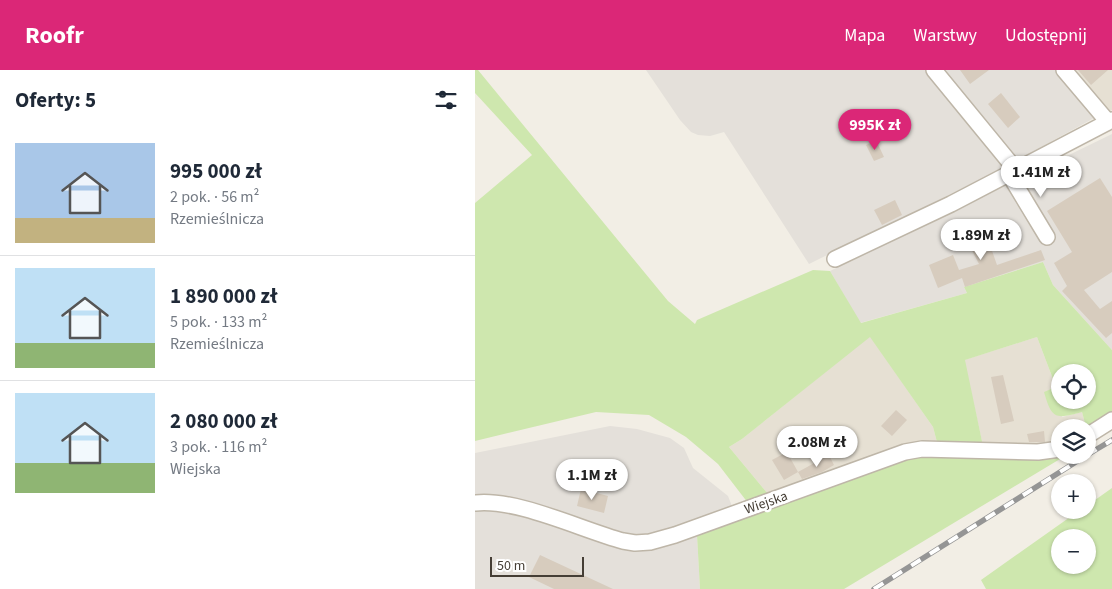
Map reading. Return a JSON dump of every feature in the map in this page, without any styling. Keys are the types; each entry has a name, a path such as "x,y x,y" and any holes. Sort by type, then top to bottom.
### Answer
{"street":[{"path":"935,70 1013,172 1047,237"},
{"path":"835,259 1013,172 1110,121 1064,70"},
{"path":"1096,430 1112,420"},
{"name":"Wiejska","path":"475,503 503,505 527,510 615,538 635,543 650,542 675,535 905,452 922,449 1038,452 1051,450"}],"shaded area":[{"path":"646,70 1056,70 1096,117 997,171 809,264 724,132 710,136 691,132 680,120"},
{"path":"1056,70 1112,70 1112,110 1096,117"},
{"path":"1112,134 1112,350 1053,285 1043,262 964,287 967,293 860,323 830,271"},
{"path":"870,336 933,427 938,446 768,494 729,447 742,439"},
{"path":"1037,337 1051,374 1051,409 1060,409 1062,417 1082,412 1084,419 1051,419 1051,444 983,446 964,360"},
{"path":"610,426 637,429 670,438 684,448 693,468 728,496 737,519 697,535 700,589 475,589 475,453"}],"green space":[{"path":"475,70 478,70 668,301 695,324 697,320 813,270 830,271 861,323 967,293 964,287 1043,262 1053,285 1112,350 1112,415 1096,422 1096,419 1084,419 1082,412 1061,416 1053,412 1050,408 1044,392 1051,389 1051,409 1096,409 1096,364 1051,364 1051,374 1037,337 965,360 983,446 938,446 933,427 870,337 742,439 729,447 768,494 748,503 718,464 686,437 649,415 596,412 475,441 475,203 532,155 475,93"},
{"path":"924,455 1051,457 1052,464 844,589 700,589 697,535 900,461"},
{"path":"1112,488 1112,589 986,589 981,580 1051,531 1051,574 1096,574 1096,529 1053,529 1067,519 1096,519 1096,499"}],"building":[{"path":"960,70 989,70 970,84"},
{"path":"1078,70 1108,70 1091,85"},
{"path":"1001,93 1020,117 1008,128 988,104"},
{"path":"876,140 884,157 874,161 866,145"},
{"path":"1100,178 1112,197 1112,272 1084,290 1100,309 1112,301 1112,333 1106,338 1062,291 1067,286 1054,263 1072,252 1047,211"},
{"path":"895,200 902,215 882,225 874,210"},
{"path":"997,222 1005,237 990,245 997,265 1041,250 1045,260 965,287 962,278 938,288 929,265 953,255 959,270 979,264 966,239"},
{"path":"1003,375 1014,421 1001,424 991,377"},
{"path":"896,410 907,420 892,436 881,426"},
{"path":"1044,431 1045,442 1029,442 1027,434"},
{"path":"787,452 798,472 784,480 772,460"},
{"path":"829,455 834,465 822,472 802,479 798,472"},
{"path":"581,489 608,496 604,513 577,506"},
{"path":"540,555 613,589 554,589 529,577"}],"railway":[{"path":"1096,450 1112,440"},
{"path":"874,589 1073,464"}]}
